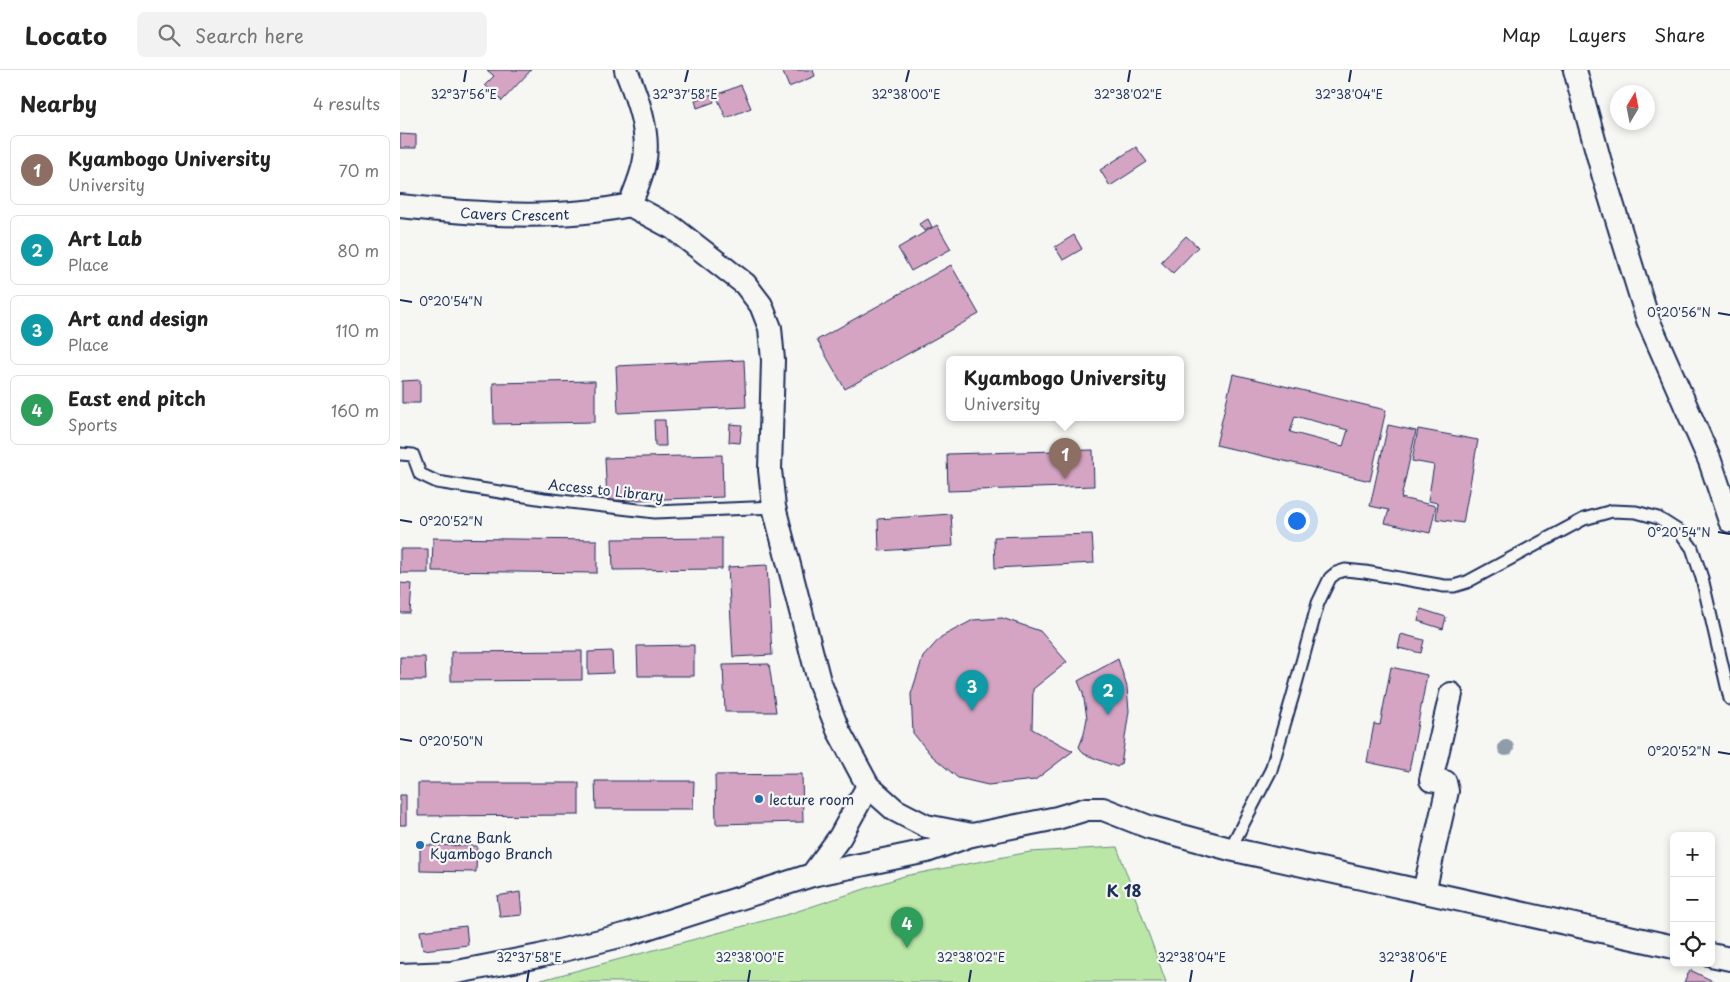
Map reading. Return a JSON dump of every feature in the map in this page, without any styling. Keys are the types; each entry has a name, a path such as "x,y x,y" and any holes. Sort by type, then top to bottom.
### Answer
{"street":[{"path":"1575,70 1604,177 1648,320 1710,461 1730,520"},
{"path":"630,71 645,134 645,162 630,205 673,228 745,284 761,305 770,328 773,360 770,470 774,507 819,681 838,730 868,786 896,810 926,826 972,835"},
{"name":"Cavers Crescent","path":"400,206 431,210 561,214 630,205"},
{"path":"1424,892 1447,791 1445,782 1431,780 1451,694"},
{"path":"812,875 840,838 868,786"},
{"path":"400,974 452,973 548,953 628,934 812,875 927,851 972,835 1087,810 1103,809 1149,827 1230,849 1670,945"},
{"path":"1715,956 1730,959"}],"lane":[{"name":"Access to Library","path":"400,454 413,455 420,474 437,482 544,499 655,512 774,507"},
{"path":"1230,849 1271,770 1318,603 1330,578 1336,573 1345,570 1365,572 1422,584 1454,586 1467,582 1584,519 1612,511 1636,512 1658,518 1680,532 1692,548 1702,578 1730,699"}],"green space":[{"path":"1117,847 1166,982 534,982 789,914 904,876 1030,852"}],"building":[{"path":"487,70 531,70 502,101 485,85 494,76"},
{"path":"782,70 813,70 815,76 789,87"},
{"path":"741,85 751,108 726,118 716,95"},
{"path":"712,94 714,102 697,108 695,100"},
{"path":"400,134 416,135 416,148 400,148"},
{"path":"1136,147 1147,162 1110,186 1100,170"},
{"path":"928,219 932,227 924,231 919,224"},
{"path":"937,225 951,249 911,271 898,248"},
{"path":"1074,235 1082,249 1063,260 1055,247"},
{"path":"1186,236 1198,247 1173,273 1161,262"},
{"path":"951,265 979,314 845,389 817,340"},
{"path":"744,360 746,407 618,413 616,366"},
{"path":"1233,374 1386,410 1370,481 1216,445","holes":["1295,416 1348,430 1343,446 1290,432"]},
{"path":"420,380 420,403 402,403 402,381"},
{"path":"595,381 595,422 494,424 493,383"},
{"path":"654,420 665,420 666,446 655,446"},
{"path":"730,424 742,425 740,443 729,442"},
{"path":"1388,425 1416,431 1401,498 1436,506 1430,533 1385,523 1389,510 1370,506"},
{"path":"1418,429 1478,440 1463,523 1436,519 1438,503 1428,501 1434,465 1412,461"},
{"path":"1093,450 1094,486 948,491 947,454"},
{"path":"722,455 723,497 607,501 605,458"},
{"path":"951,514 953,546 879,551 878,519"},
{"path":"1092,534 1094,563 995,568 994,537"},
{"path":"433,538 597,540 597,573 432,571"},
{"path":"722,538 722,569 613,570 612,539"},
{"path":"400,549 428,549 428,573 400,573"},
{"path":"767,565 772,655 733,657 728,567"},
{"path":"400,583 412,584 410,613 400,613"},
{"path":"1421,609 1446,617 1443,629 1418,621"},
{"path":"1002,618 1040,631 1067,662 1033,689 1032,729 1073,751 1035,780 988,785 958,778 931,755 913,733 911,694 923,657 941,637 973,620"},
{"path":"1401,634 1424,640 1421,653 1398,648"},
{"path":"694,645 694,676 638,676 637,646"},
{"path":"582,651 582,680 451,681 451,652"},
{"path":"612,651 613,673 588,674 588,652"},
{"path":"400,657 425,657 426,680 400,680"},
{"path":"1118,659 1127,687 1129,711 1121,764 1117,767 1084,754 1079,747 1087,718 1083,693 1078,681"},
{"path":"769,664 776,712 725,712 723,665"},
{"path":"1391,667 1427,675 1409,771 1367,762 1374,724 1380,725"},
{"name":"lecture room","path":"802,774 803,822 716,824 715,775"},
{"path":"595,781 694,781 693,809 596,809"},
{"path":"418,783 579,783 579,815 418,816"},
{"path":"400,795 406,795 406,825 400,825"},
{"path":"420,845 477,846 476,872 420,871"},
{"path":"520,892 522,915 500,917 497,896"},
{"path":"466,926 468,945 423,950 420,931"},
{"path":"1690,970 1715,982 1684,982"}],"place":[{"name":"Kyambogo University","path":"1065,479"},
{"name":"Art and design","path":"972,711"},
{"name":"Art Lab","path":"1108,715"},
{"name":"lecture room","path":"759,799"},
{"name":"Crane Bank Kyambogo Branch","path":"420,845"},
{"name":"East end pitch","path":"907,948"}],"district":[{"name":"K 18","path":"1124,890"}]}
